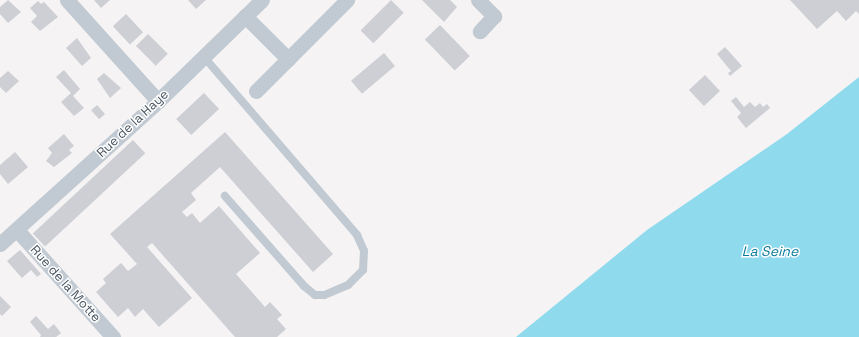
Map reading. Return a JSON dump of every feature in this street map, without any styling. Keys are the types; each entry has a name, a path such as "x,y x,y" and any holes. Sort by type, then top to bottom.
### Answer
{"street":[{"path":"67,0 158,101"},
{"name":"Rue de la Haye","path":"0,244 158,101 262,0"},
{"path":"256,91 348,0"},
{"path":"478,0 494,16 480,31"},
{"path":"245,16 288,59"},
{"name":"Rue de la Motte","path":"17,230 113,337"}],"lane":[{"path":"204,57 357,235 364,251 363,270 348,286 324,295 315,295 304,286 225,196"}],"water":[{"name":"La Seine","path":"859,77 859,337 516,337 647,230 787,134"}],"building":[{"path":"8,0 21,12 8,23 0,14 0,7"},
{"path":"94,0 110,0 101,8"},
{"path":"188,0 206,0 196,9"},
{"path":"391,0 404,13 373,43 361,30"},
{"path":"422,0 450,0 457,7 444,22"},
{"path":"790,0 859,0 859,14 856,11 846,21 837,11 817,29"},
{"path":"38,1 41,4 44,2 58,17 40,31 31,22 37,16 30,8"},
{"path":"126,14 143,32 130,45 113,26"},
{"path":"440,25 470,56 455,71 425,40"},
{"path":"148,34 168,54 156,66 136,46"},
{"path":"77,38 91,58 82,66 66,48"},
{"path":"725,47 742,66 730,76 728,73 731,71 717,54"},
{"path":"384,53 395,66 362,94 351,81"},
{"path":"64,70 80,89 73,96 84,108 74,116 61,102 71,93 56,77"},
{"path":"8,71 19,81 6,93 0,87 0,78"},
{"path":"104,73 121,88 110,98 97,79"},
{"path":"705,75 720,91 704,106 689,90"},
{"path":"204,93 219,109 191,135 176,119"},
{"path":"736,97 744,107 750,102 755,107 760,103 763,107 767,104 770,108 746,128 737,117 741,113 731,101"},
{"path":"97,105 105,114 99,119 91,110"},
{"path":"225,132 333,254 313,272 220,167 191,193 196,200 182,212 187,217 192,213 200,223 219,206 260,253 236,274 265,307 270,302 282,315 277,319 286,329 277,337 235,337 152,243 147,247 192,298 159,327 143,309 135,317 128,308 118,317 96,292 106,283 103,279 121,263 128,271 137,264 110,234"},
{"path":"64,134 74,146 69,150 72,153 54,167 46,161 52,153 48,148"},
{"path":"133,140 145,153 45,247 33,233"},
{"path":"15,152 28,167 8,184 0,174 0,165"},
{"path":"20,250 41,274 37,277 31,270 22,278 7,261"},
{"path":"0,296 11,307 2,316 0,314"},
{"path":"36,316 48,329 54,324 61,333 56,337 40,337 41,335 30,322"}]}
